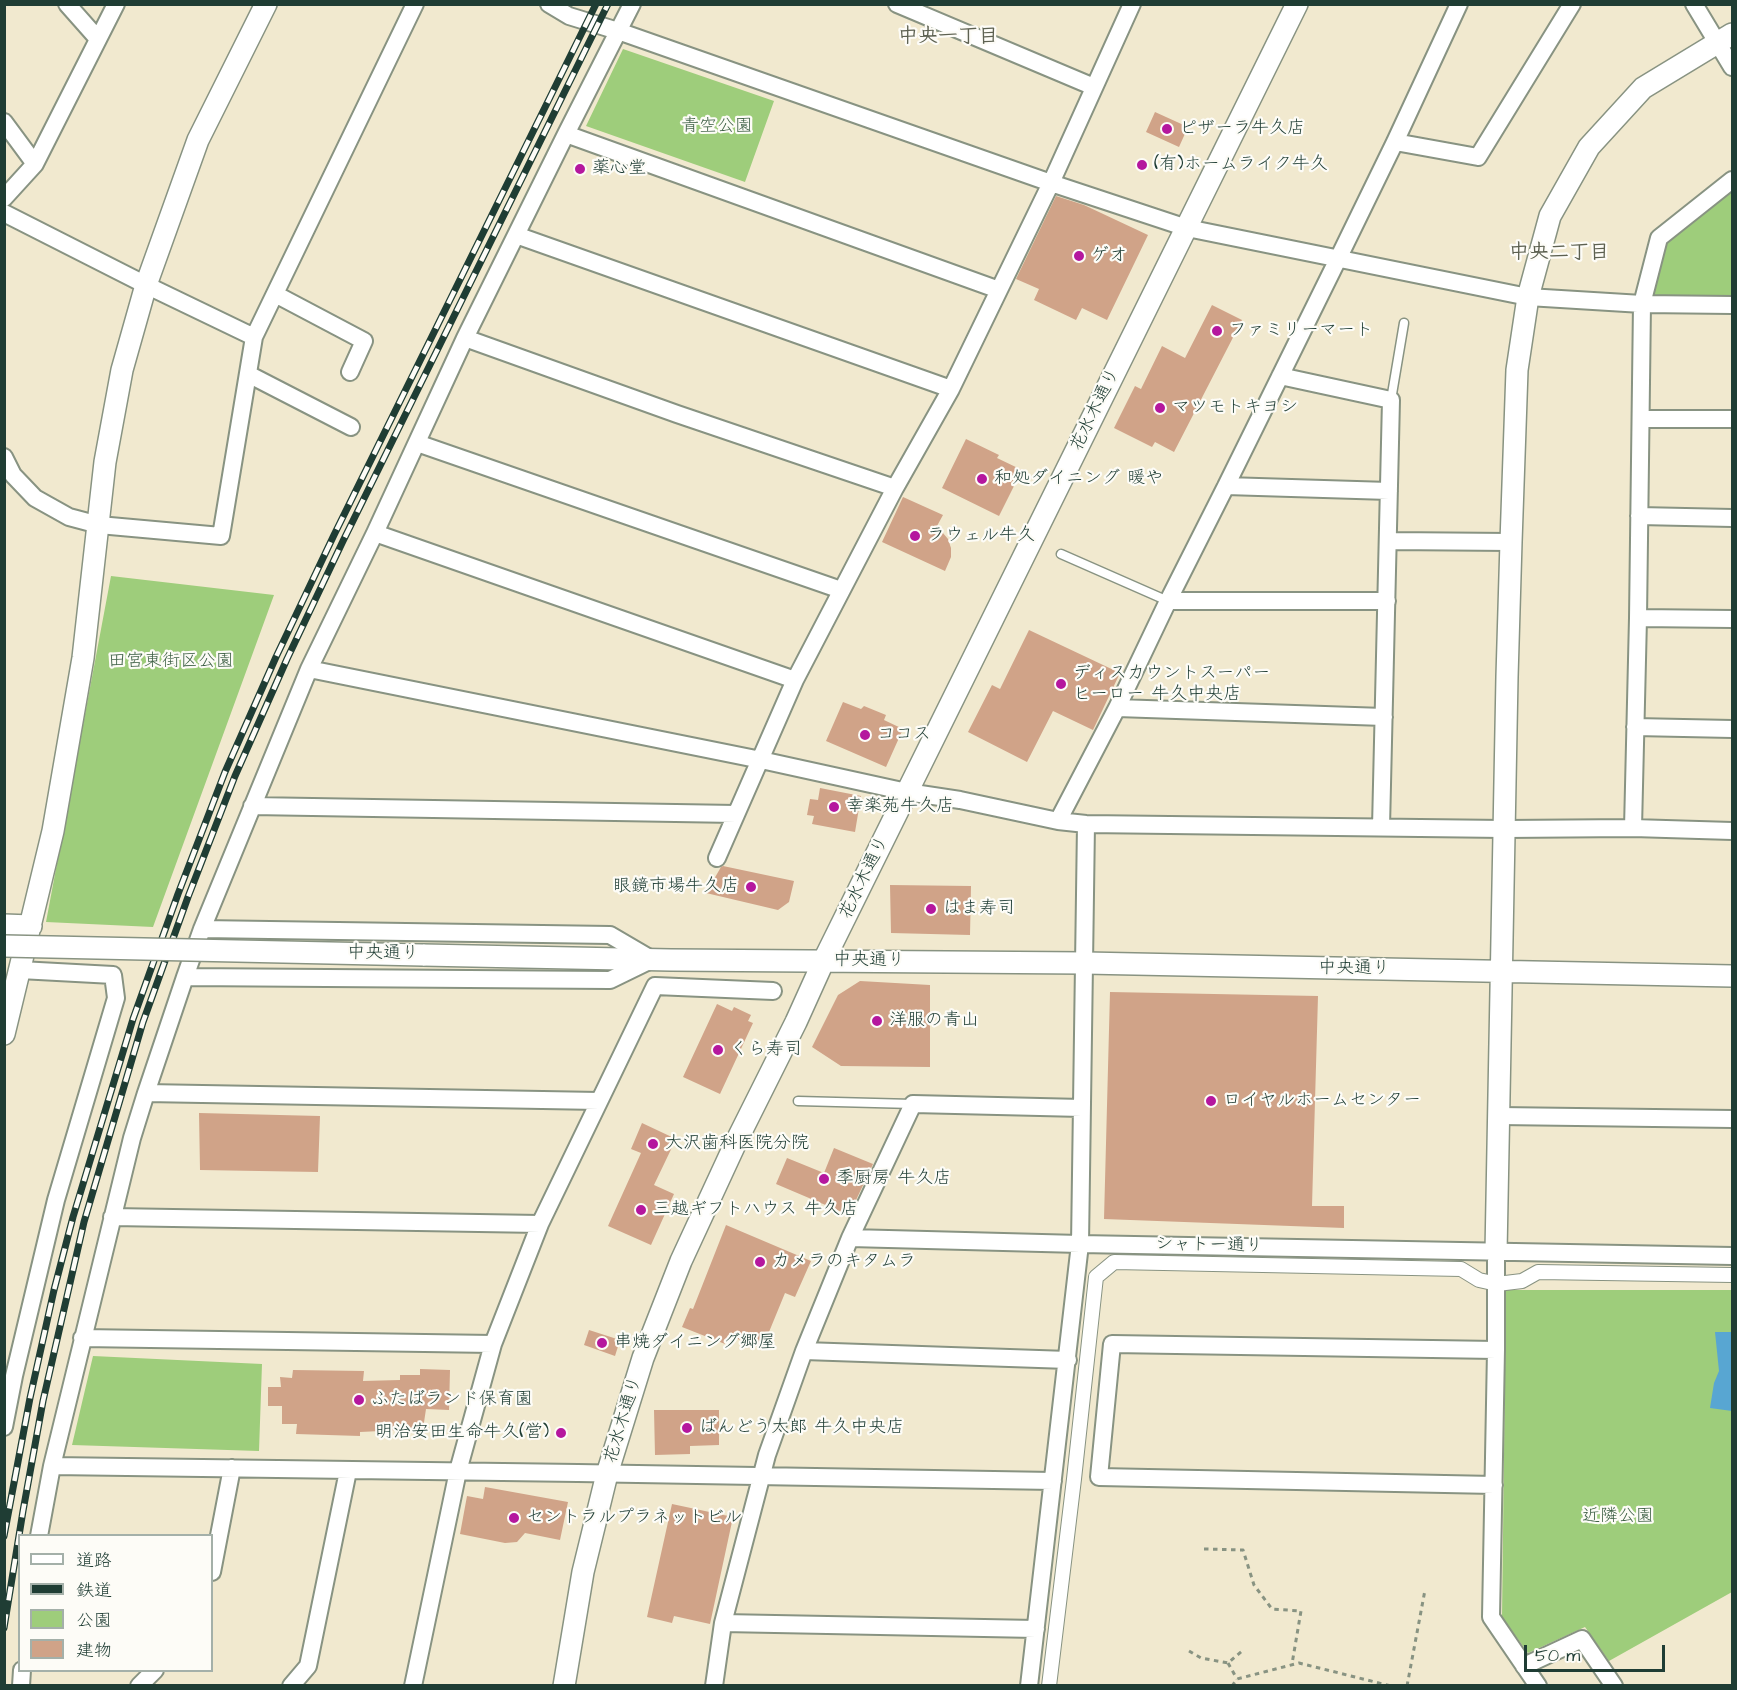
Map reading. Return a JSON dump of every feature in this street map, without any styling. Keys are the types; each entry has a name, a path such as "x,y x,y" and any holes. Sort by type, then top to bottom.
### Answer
{"street":[{"path":"67,4 98,39"},
{"path":"4,198 35,164 116,4"},
{"path":"4,1034 12,970 31,926 53,831 81,669 105,462 122,370 146,285 198,140 266,4"},
{"path":"4,457 13,475 35,498 69,517 99,525 221,536 254,337 415,4"},
{"path":"549,4 571,10 618,31 1051,183 1187,228 1528,297 1642,304 1732,305"},
{"path":"39,1534 52,1466 132,1138 184,977 202,929 309,669 465,338 632,4"},
{"path":"897,4 1094,87"},
{"path":"717,858 795,680 895,488 951,389 1051,183 1132,4"},
{"name":"花水木通り","path":"564,1686 583,1572 607,1474 643,1358 681,1262 824,960 1298,4"},
{"path":"1058,821 1117,708 1168,600 1338,260 1459,4"},
{"path":"1395,141 1478,157 1572,4"},
{"path":"1694,4 1725,38 1732,67"},
{"path":"1538,1686 1491,1617 1504,829 1517,370 1528,297 1550,216 1589,147 1642,88 1725,38"},
{"path":"4,123 35,164"},
{"path":"566,134 999,290"},
{"path":"1633,828 1642,304 1659,238 1732,180"},
{"path":"4,213 254,337"},
{"path":"516,236 951,389"},
{"path":"275,294 364,341 350,372"},
{"path":"465,338 677,414 895,488"},
{"path":"248,374 351,427"},
{"path":"1280,376 1391,400 1381,827"},
{"path":"1641,419 1732,419"},
{"path":"417,443 841,590"},
{"path":"1226,486 1389,491"},
{"path":"1639,516 1732,518"},
{"path":"375,533 795,680"},
{"path":"1388,541 1511,542"},
{"path":"1168,600 1387,601"},
{"path":"1638,618 1732,619"},
{"path":"309,669 1058,821 1086,824 1504,829 1633,828 1732,831"},
{"path":"1117,708 1384,717"},
{"path":"1635,727 1732,729"},
{"path":"252,806 736,814"},
{"path":"1029,1686 1080,1245 1086,824"},
{"path":"4,925 31,926"},
{"path":"202,929 610,935 651,959"},
{"name":"中央通り","path":"4,946 1732,976"},
{"path":"184,977 610,980 651,959"},
{"path":"4,1427 56,1200 116,998 113,975 12,970"},
{"path":"412,1686 458,1472 493,1344 540,1224 655,986 773,991"},
{"path":"146,1093 599,1101"},
{"path":"714,1686 723,1623 760,1477 804,1351 850,1238 913,1104 1082,1108"},
{"path":"1499,1116 1732,1119"},
{"path":"112,1217 540,1224"},
{"path":"850,1238 1080,1245 1732,1257"},
{"name":"シャトー通り","path":"1049,1686 1096,1277 1114,1262 1461,1269 1479,1280 1497,1284"},
{"path":"1497,1284 1522,1281 1538,1272 1732,1275"},
{"path":"82,1338 493,1344"},
{"path":"1494,1485 1099,1477 1112,1344 1496,1350"},
{"path":"804,1351 1068,1360"},
{"path":"52,1466 1053,1481"},
{"path":"213,1567 232,1468"},
{"path":"291,1686 308,1666 348,1471"},
{"path":"723,1623 1036,1629"},
{"path":"1524,1666 1582,1639 1614,1686"},
{"path":"139,1686 154,1672"}],"lane":[{"path":"1391,400 1404,322"},
{"path":"1061,554 1168,600"},
{"path":"798,1101 913,1104"}],"path":[{"path":"1204,1549 1244,1550 1254,1585 1272,1609 1301,1611 1292,1664"},
{"path":"1407,1686 1425,1590"},
{"path":"1189,1651 1201,1658 1228,1663 1242,1652"},
{"path":"1228,1663 1237,1679"},
{"path":"1232,1686 1237,1679 1299,1663 1391,1686"}],"green space":[{"name":"青空公園","path":"623,49 774,101 745,182 586,126"},
{"path":"1732,180 1732,305 1643,304 1659,238"},
{"name":"田宮東街区公園","path":"111,576 274,595 153,927 46,922"},
{"name":"近隣公園","path":"1506,1290 1732,1290 1732,1592 1609,1661 1585,1627 1528,1653 1502,1617"},
{"path":"93,1356 262,1364 259,1451 72,1445"}],"water":[{"path":"1715,1332 1732,1332 1732,1411 1710,1408 1714,1383 1719,1371"}],"building":[{"name":"ピザーラ牛久店","path":"1155,112 1188,127 1179,147 1146,132"},
{"name":"ゲオ","path":"1056,196 1084,205 1148,235 1107,320 1082,308 1076,320 1034,300 1039,289 1016,279"},
{"name":"マツモトキヨシ","path":"1212,305 1242,320 1174,452 1155,442 1152,447 1114,428 1135,386 1141,389 1162,346 1185,358"},
{"name":"和処ダイニング 暖や","path":"966,439 999,455 997,458 1022,470 999,516 942,488"},
{"name":"ラウェル牛久","path":"903,497 943,515 937,526 948,539 951,548 951,557 945,571 882,542"},
{"name":"ディスカウントスーパー ヒーロー 牛久中央店","path":"1029,630 1120,673 1093,730 1053,711 1027,762 968,732 992,685 1000,689"},
{"name":"ココス","path":"843,702 861,709 864,706 886,715 884,720 903,729 886,767 826,741"},
{"name":"幸楽苑牛久店","path":"820,788 861,796 855,832 812,824 814,816 807,815 810,799 818,800"},
{"name":"眼鏡市場牛久店","path":"723,866 794,881 789,902 778,910 706,893"},
{"name":"はま寿司","path":"890,885 971,886 970,935 891,933"},
{"name":"洋服の青山","path":"860,981 930,985 930,1067 841,1066 812,1047 838,995"},
{"name":"ロイヤルホームセンター","path":"1110,992 1318,996 1312,1206 1344,1206 1344,1228 1104,1219"},
{"name":"くら寿司","path":"717,1004 732,1011 734,1007 751,1015 748,1021 753,1023 720,1094 683,1077"},
{"path":"199,1113 320,1116 318,1172 200,1170"},
{"name":"三越ギフトハウス 牛久店","path":"642,1123 676,1139 654,1185 674,1194 651,1245 608,1226 641,1153 631,1149"},
{"name":"季厨房 牛久店","path":"834,1148 873,1164 849,1215 776,1184 787,1158 824,1173"},
{"path":"726,1225 811,1261 795,1297 785,1293 762,1349 728,1335 725,1344 682,1327 690,1308 693,1309"},
{"name":"串焼ダイニング郷屋","path":"589,1330 620,1340 615,1356 584,1345"},
{"name":"ふたばランド保育園","path":"420,1369 450,1370 449,1410 426,1409 423,1429 360,1432 360,1436 296,1434 297,1424 282,1424 282,1406 268,1406 268,1387 281,1387 280,1377 292,1378 293,1370 364,1371 363,1381 400,1380 400,1375 420,1375"},
{"name":"ばんどう太郎 牛久中央店","path":"654,1410 719,1410 719,1445 690,1446 690,1454 655,1455"},
{"name":"セントラルプラネットビル","path":"485,1487 568,1502 560,1540 525,1533 517,1542 505,1543 460,1534 467,1496 483,1499"},
{"path":"672,1504 733,1517 710,1624 674,1616 672,1623 647,1617"}],"railway":[{"path":"4,1536 30,1398 73,1217 133,1019 225,772 334,535 596,4"},
{"path":"19,1534 43,1401 84,1222 143,1022 188,897 235,776 287,659 608,4"},
{"path":"4,1628 18,1542"}],"place":[{"name":"ピザーラ牛久店","path":"1167,129"},
{"name":"(有)ホームライク牛久","path":"1142,165"},
{"name":"薬心堂","path":"580,169"},
{"name":"ゲオ","path":"1079,256"},
{"name":"ファミリーマート","path":"1217,331"},
{"name":"マツモトキヨシ","path":"1160,408"},
{"name":"和処ダイニング 暖や","path":"982,479"},
{"name":"ラウェル牛久","path":"915,536"},
{"name":"ディスカウントスーパー ヒーロー 牛久中央店","path":"1061,684"},
{"name":"ココス","path":"865,735"},
{"name":"幸楽苑牛久店","path":"834,807"},
{"name":"眼鏡市場牛久店","path":"751,887"},
{"name":"はま寿司","path":"931,909"},
{"name":"洋服の青山","path":"877,1021"},
{"name":"くら寿司","path":"718,1050"},
{"name":"ロイヤルホームセンター","path":"1211,1101"},
{"name":"大沢歯科医院分院","path":"653,1144"},
{"name":"季厨房 牛久店","path":"824,1179"},
{"name":"三越ギフトハウス 牛久店","path":"641,1210"},
{"name":"カメラのキタムラ","path":"760,1262"},
{"name":"串焼ダイニング郷屋","path":"602,1343"},
{"name":"ふたばランド保育園","path":"359,1400"},
{"name":"ばんどう太郎 牛久中央店","path":"687,1428"},
{"name":"明治安田生命牛久(営)","path":"561,1433"},
{"name":"セントラルプラネットビル","path":"514,1518"}],"district":[{"name":"中央一丁目","path":"948,38"},
{"name":"中央二丁目","path":"1559,254"}]}
